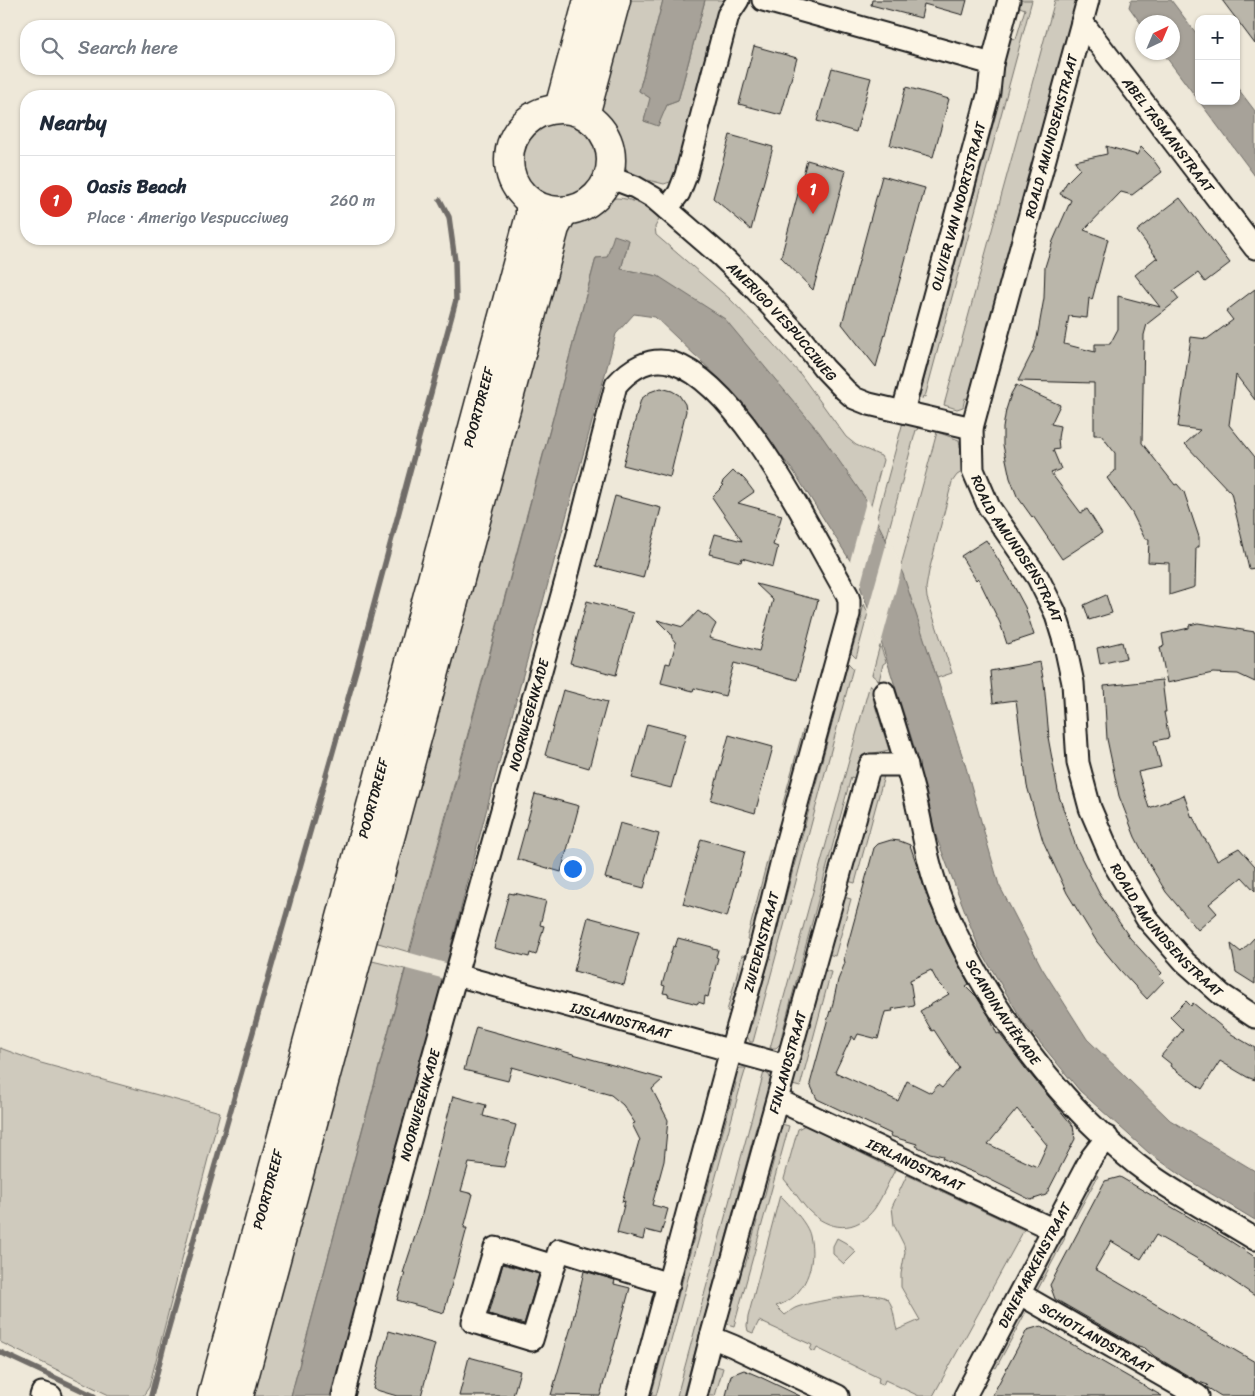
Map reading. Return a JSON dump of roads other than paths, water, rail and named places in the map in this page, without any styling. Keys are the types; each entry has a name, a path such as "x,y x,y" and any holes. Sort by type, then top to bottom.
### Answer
{"main road":[{"path":"572,112 588,0"},
{"path":"572,112 616,0"},
{"path":"547,110 572,112 596,123 605,135 610,148 612,163 609,177 605,186 592,201 578,208 552,211 540,208 530,202 518,190 511,175 509,158 512,142 521,126 535,114 547,110"},
{"name":"POORTDREEF","path":"354,922 530,216 530,202"},
{"name":"POORTDREEF","path":"212,1396 345,954 555,228 564,211"},
{"name":"POORTDREEF","path":"239,1396 345,954"}],"street":[{"path":"667,210 679,193 686,175 728,15 738,0"},
{"path":"764,0 992,64"},
{"name":"OLIVIER VAN NOORTSTRAAT","path":"903,411 989,92 992,64 1010,0"},
{"name":"ROALD AMUNDSENSTRAAT","path":"1088,0 972,428 973,470 989,507 1038,578 1055,612 1073,682 1078,763 1090,808 1114,864 1147,919 1185,962 1222,995 1255,1017"},
{"name":"ABEL TASMANSTRAAT","path":"1082,22 1255,248"},
{"name":"AMERIGO VESPUCCIWEG","path":"609,177 635,186 654,198 720,255 753,286 799,336 824,368 854,398 869,404 972,428"},
{"name":"NOORWEGENKADE","path":"344,1396 399,1178 567,577 616,385 626,373 640,365 656,361 672,363 698,376 720,395 776,470 849,600"},
{"name":"ZWEDENSTRAAT","path":"638,1396 849,614 849,600"},
{"name":"SCANDINAVIËKADE","path":"884,692 907,765 934,879 941,899 967,955 1015,1034 1062,1091 1107,1138 1152,1175 1255,1239"},
{"name":"FINLANDSTRAAT","path":"696,1396 870,765 907,765"},
{"name":"IJSLANDSTRAAT","path":"456,975 787,1066"},
{"name":"IERLANDSTRAAT","path":"778,1100 1056,1225"},
{"name":"DENEMARKENSTRAAT","path":"965,1396 1091,1158 1107,1138"},
{"path":"554,1266 495,1248 473,1322 532,1340 559,1250 668,1284"},
{"name":"SCHOTLANDSTRAAT","path":"1020,1294 1198,1396"},
{"path":"711,1337 838,1396"},
{"path":"41,1396 42,1393 51,1396"}],"waterway":[{"path":"151,1396 166,1337 359,660 456,300 455,261 449,217 440,200"},
{"path":"0,1352 94,1396"}],"place":[{"name":"Oasis Beach","path":"813,214"}]}
